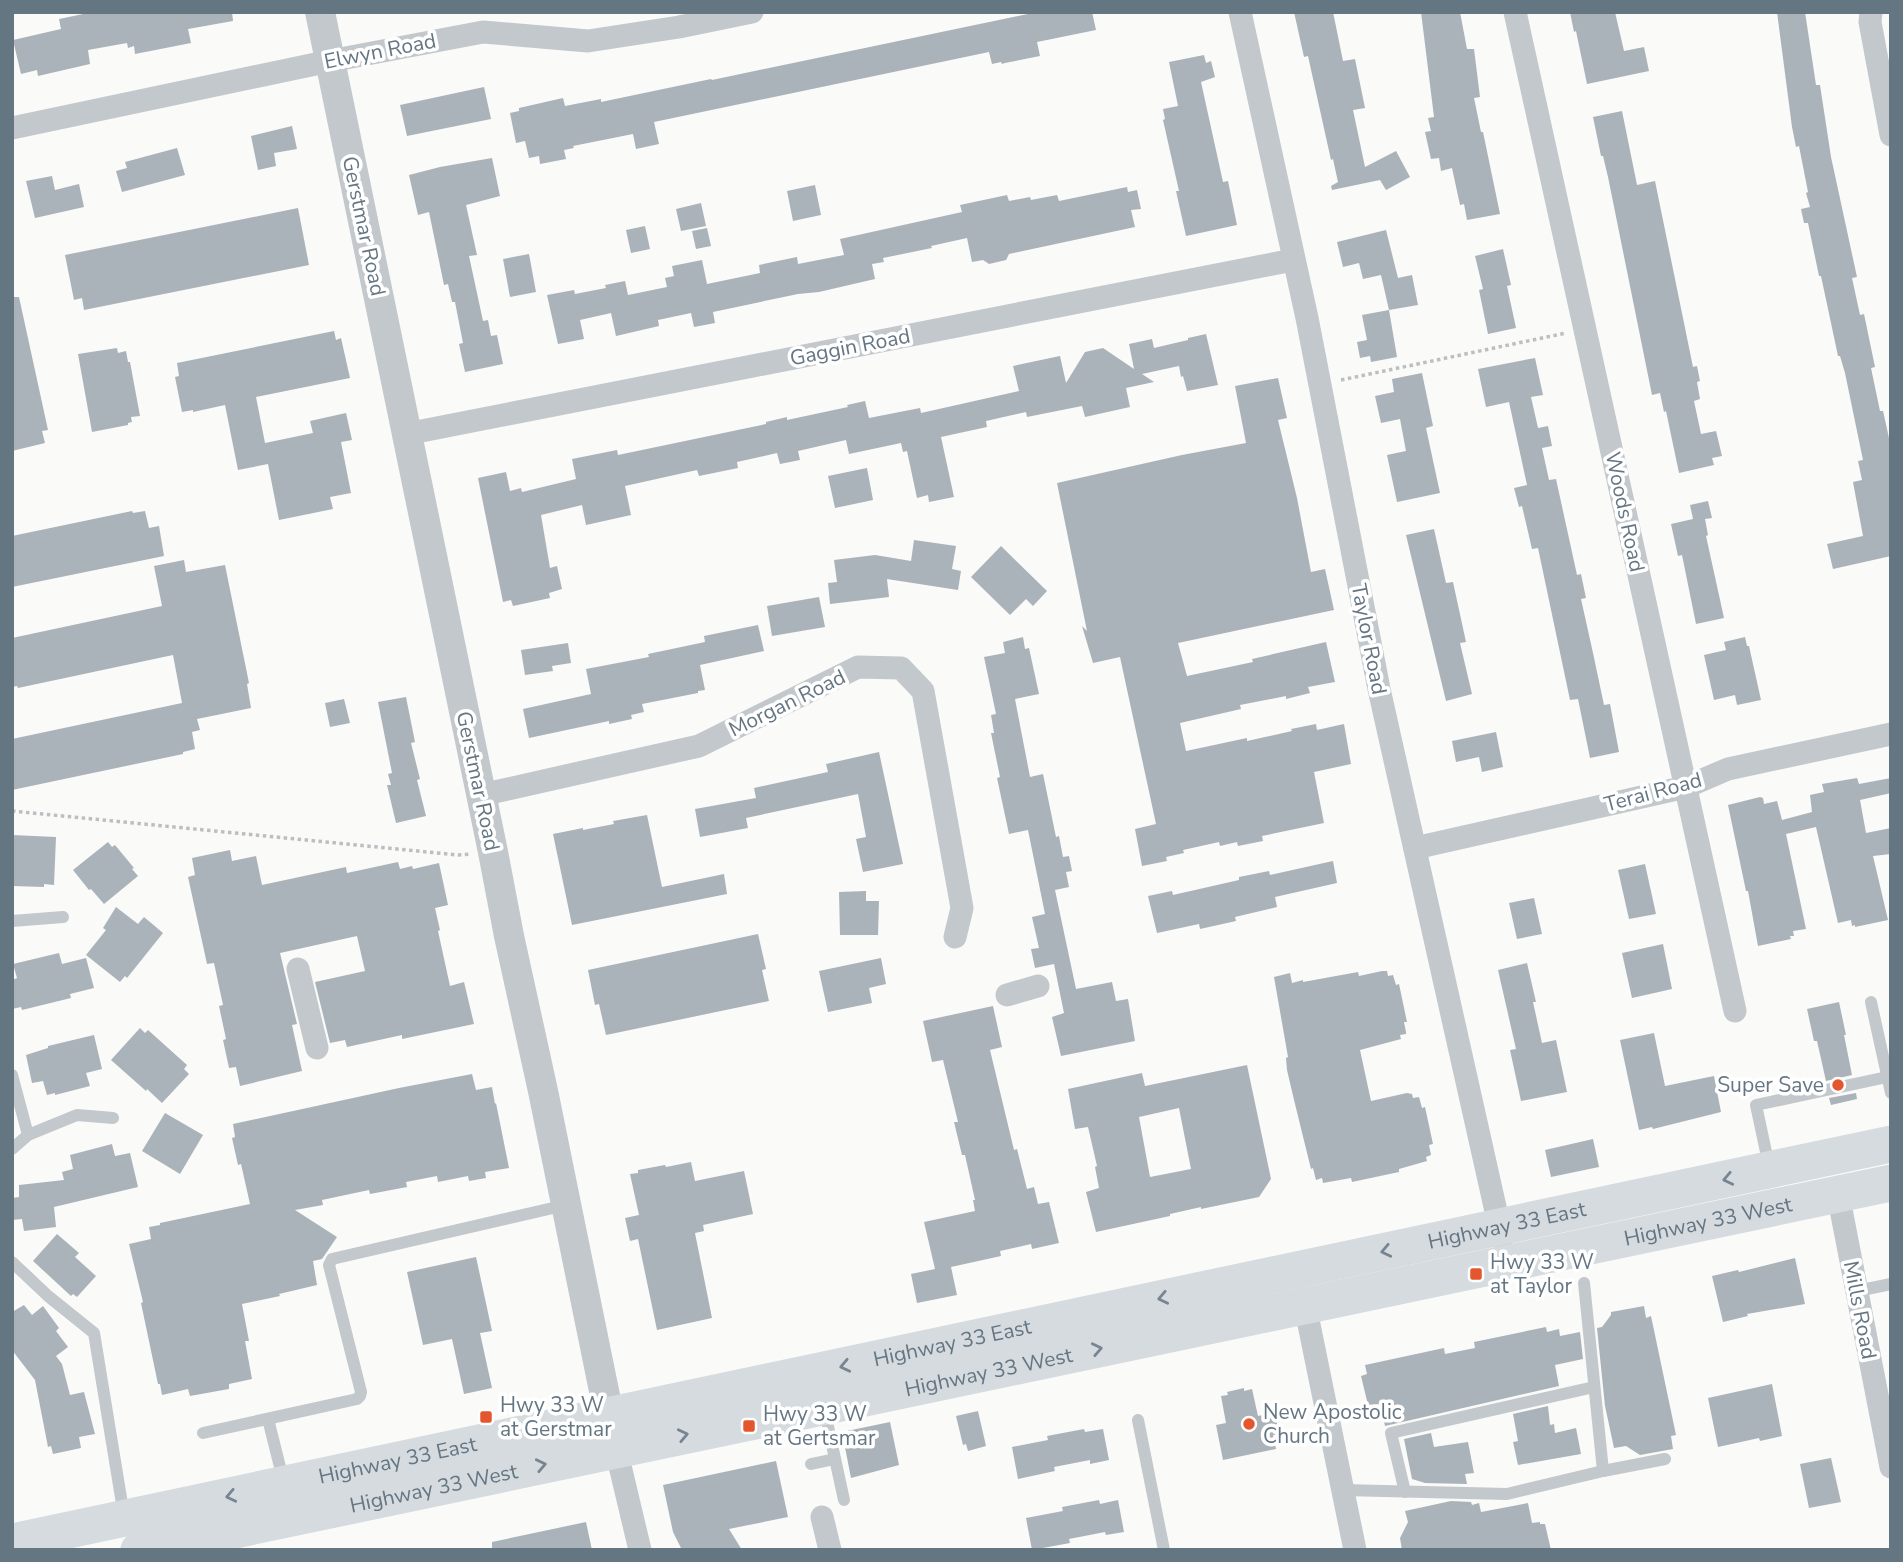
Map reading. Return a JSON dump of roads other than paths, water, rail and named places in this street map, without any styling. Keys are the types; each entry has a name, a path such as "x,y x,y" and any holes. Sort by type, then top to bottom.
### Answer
{"main road":[{"name":"Highway 33 East","path":"613,1432 1500,1227 1774,1188 1891,1144"},
{"path":"1838,1194 1850,1173 1866,1164 1891,1159"},
{"name":"Highway 33 West","path":"130,1537 244,1539 288,1501 613,1432 824,1406 1508,1263 1774,1188 1838,1194 1891,1183"},
{"path":"12,1542 130,1537 288,1501"}],"street":[{"name":"Gerstmar Road","path":"320,12 509,936 640,1550"},
{"name":"Elwyn Road","path":"12,128 330,61 483,32 588,41 677,20 752,12"},
{"name":"Taylor Road","path":"1240,12 1320,384 1379,690 1508,1263"},
{"name":"Woods Road","path":"1516,12 1735,1011"},
{"path":"1871,12 1870,22 1891,135"},
{"name":"Gaggin Road","path":"407,434 1293,260"},
{"name":"Morgan Road","path":"481,794 699,747 859,667 901,668 923,691 962,908 956,937"},
{"name":"Terai Road","path":"1415,848 1686,788 1728,769 1891,734"},
{"path":"298,969 317,1048"},
{"path":"1007,995 1038,986"},
{"name":"Mills Road","path":"1838,1194 1891,1467"},
{"path":"1305,1305 1354,1550"},
{"path":"822,1517 830,1550"}],"lane":[{"path":"12,921 63,917"},
{"path":"1871,1002 1891,1093"},
{"path":"12,1075 28,1135"},
{"path":"1774,1188 1756,1105 1887,1077"},
{"path":"12,1149 28,1135 77,1115 113,1118"},
{"path":"203,1433 357,1399 360,1396 329,1265 332,1259 566,1205"},
{"path":"12,1262 48,1296 94,1333 130,1537"},
{"path":"1584,1283 1603,1471"},
{"path":"1857,1291 1891,1284"},
{"path":"1405,1492 1391,1433 1594,1387"},
{"path":"824,1406 844,1500"},
{"path":"268,1419 288,1501"},
{"path":"1138,1420 1164,1550"},
{"path":"811,1464 835,1459"},
{"path":"1343,1490 1507,1494 1665,1459"}],"place":[{"name":"Super Save","path":"1838,1085"},
{"name":"Hwy 33 W at Taylor","path":"1476,1274"},
{"name":"Hwy 33 W at Gerstmar","path":"486,1417"},
{"name":"New Apostolic Church","path":"1249,1424"},
{"name":"Hwy 33 W at Gertsmar","path":"749,1426"}]}
